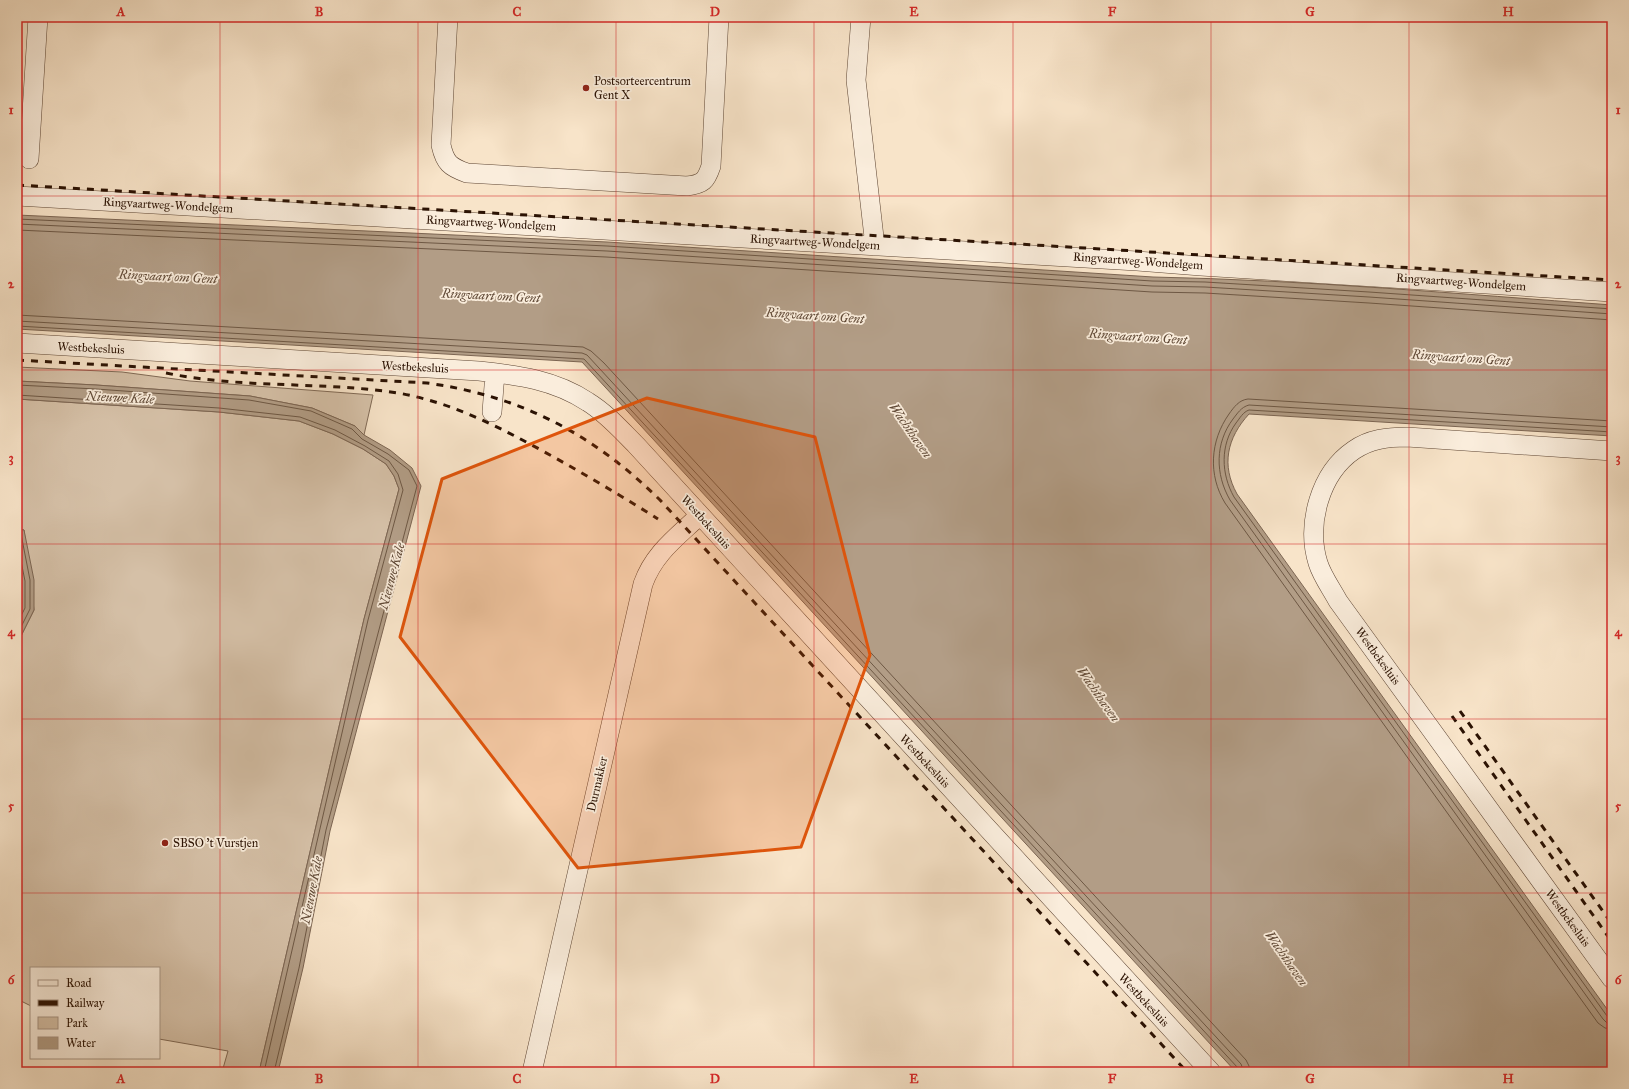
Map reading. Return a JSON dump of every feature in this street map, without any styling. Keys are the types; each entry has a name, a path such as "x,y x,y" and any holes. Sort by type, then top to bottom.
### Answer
{"street":[{"path":"28,159 25,101 38,17"},
{"path":"448,17 441,145 444,156 453,168 467,173 687,186 698,184 707,178 711,166 719,17"},
{"path":"861,17 856,80 875,246"},
{"name":"Ringvaartweg-Wondelgem","path":"17,196 1137,260 1200,266 1612,292"},
{"name":"Westbekesluis","path":"17,343 495,373 542,381 571,392 589,402 631,439 1211,1072"},
{"path":"492,412 495,373"},
{"name":"Westbekesluis","path":"1612,452 1407,437 1385,437 1369,442 1354,450 1342,460 1334,470 1321,493 1313,530 1314,545 1318,563 1338,601 1612,979"},
{"name":"Durmakker","path":"532,1072 643,584 651,564 657,556 700,516"}],"highlighted area":[{"path":"647,398 815,437 870,655 801,847 578,868 400,637 442,479"}],"green space":[{"path":"17,367 122,372 190,381 373,395 364,435 355,426 312,408 250,396 17,381"},
{"name":"SBSO 't Vurstjen","path":"17,399 219,412 299,421 333,434 363,449 386,464 394,476 399,489 364,619 259,1072 222,1072 228,1051 160,1039 160,967 30,967 30,1006 17,999 20,983 17,971 17,706 20,699 17,676 17,644 34,610 24,530 17,529"}],"water":[{"path":"17,215 607,242 1153,277 1325,284 1612,305 1612,436 1249,414 1231,442 1228,462 1229,473 1237,494 1612,1016 1612,1072 1236,1072 582,362 17,329"},
{"name":"Nieuwe Kale","path":"17,381 250,396 312,408 355,426 364,435 390,450 412,468 421,486 330,831 303,968 278,1072 259,1072 364,619 399,489 394,476 386,464 363,449 333,434 299,421 219,412 17,399"},
{"path":"17,529 24,530 34,580 34,610 17,644"}],"railway":[{"path":"17,185 1612,280"},
{"path":"17,360 427,383 494,397 524,408 582,437 609,456 660,500 1187,1072"},
{"path":"166,373 223,381 369,389 398,393 436,402 489,423 524,441 586,475 658,519"},
{"path":"1460,711 1612,924"},
{"path":"1452,716 1612,942"}],"place":[{"name":"Postsorteercentrum Gent X","path":"586,88"},
{"name":"SBSO 't Vurstjen","path":"165,843"}],"water label":[{"name":"Ringvaart om Gent","path":"168,276"},
{"name":"Ringvaart om Gent","path":"491,295"},
{"name":"Ringvaart om Gent","path":"815,315"},
{"name":"Ringvaart om Gent","path":"1138,336"},
{"name":"Ringvaart om Gent","path":"1461,357"},
{"name":"Wachthaven","path":"911,430"},
{"name":"Wachthaven","path":"1099,694"},
{"name":"Wachthaven","path":"1287,958"}]}
